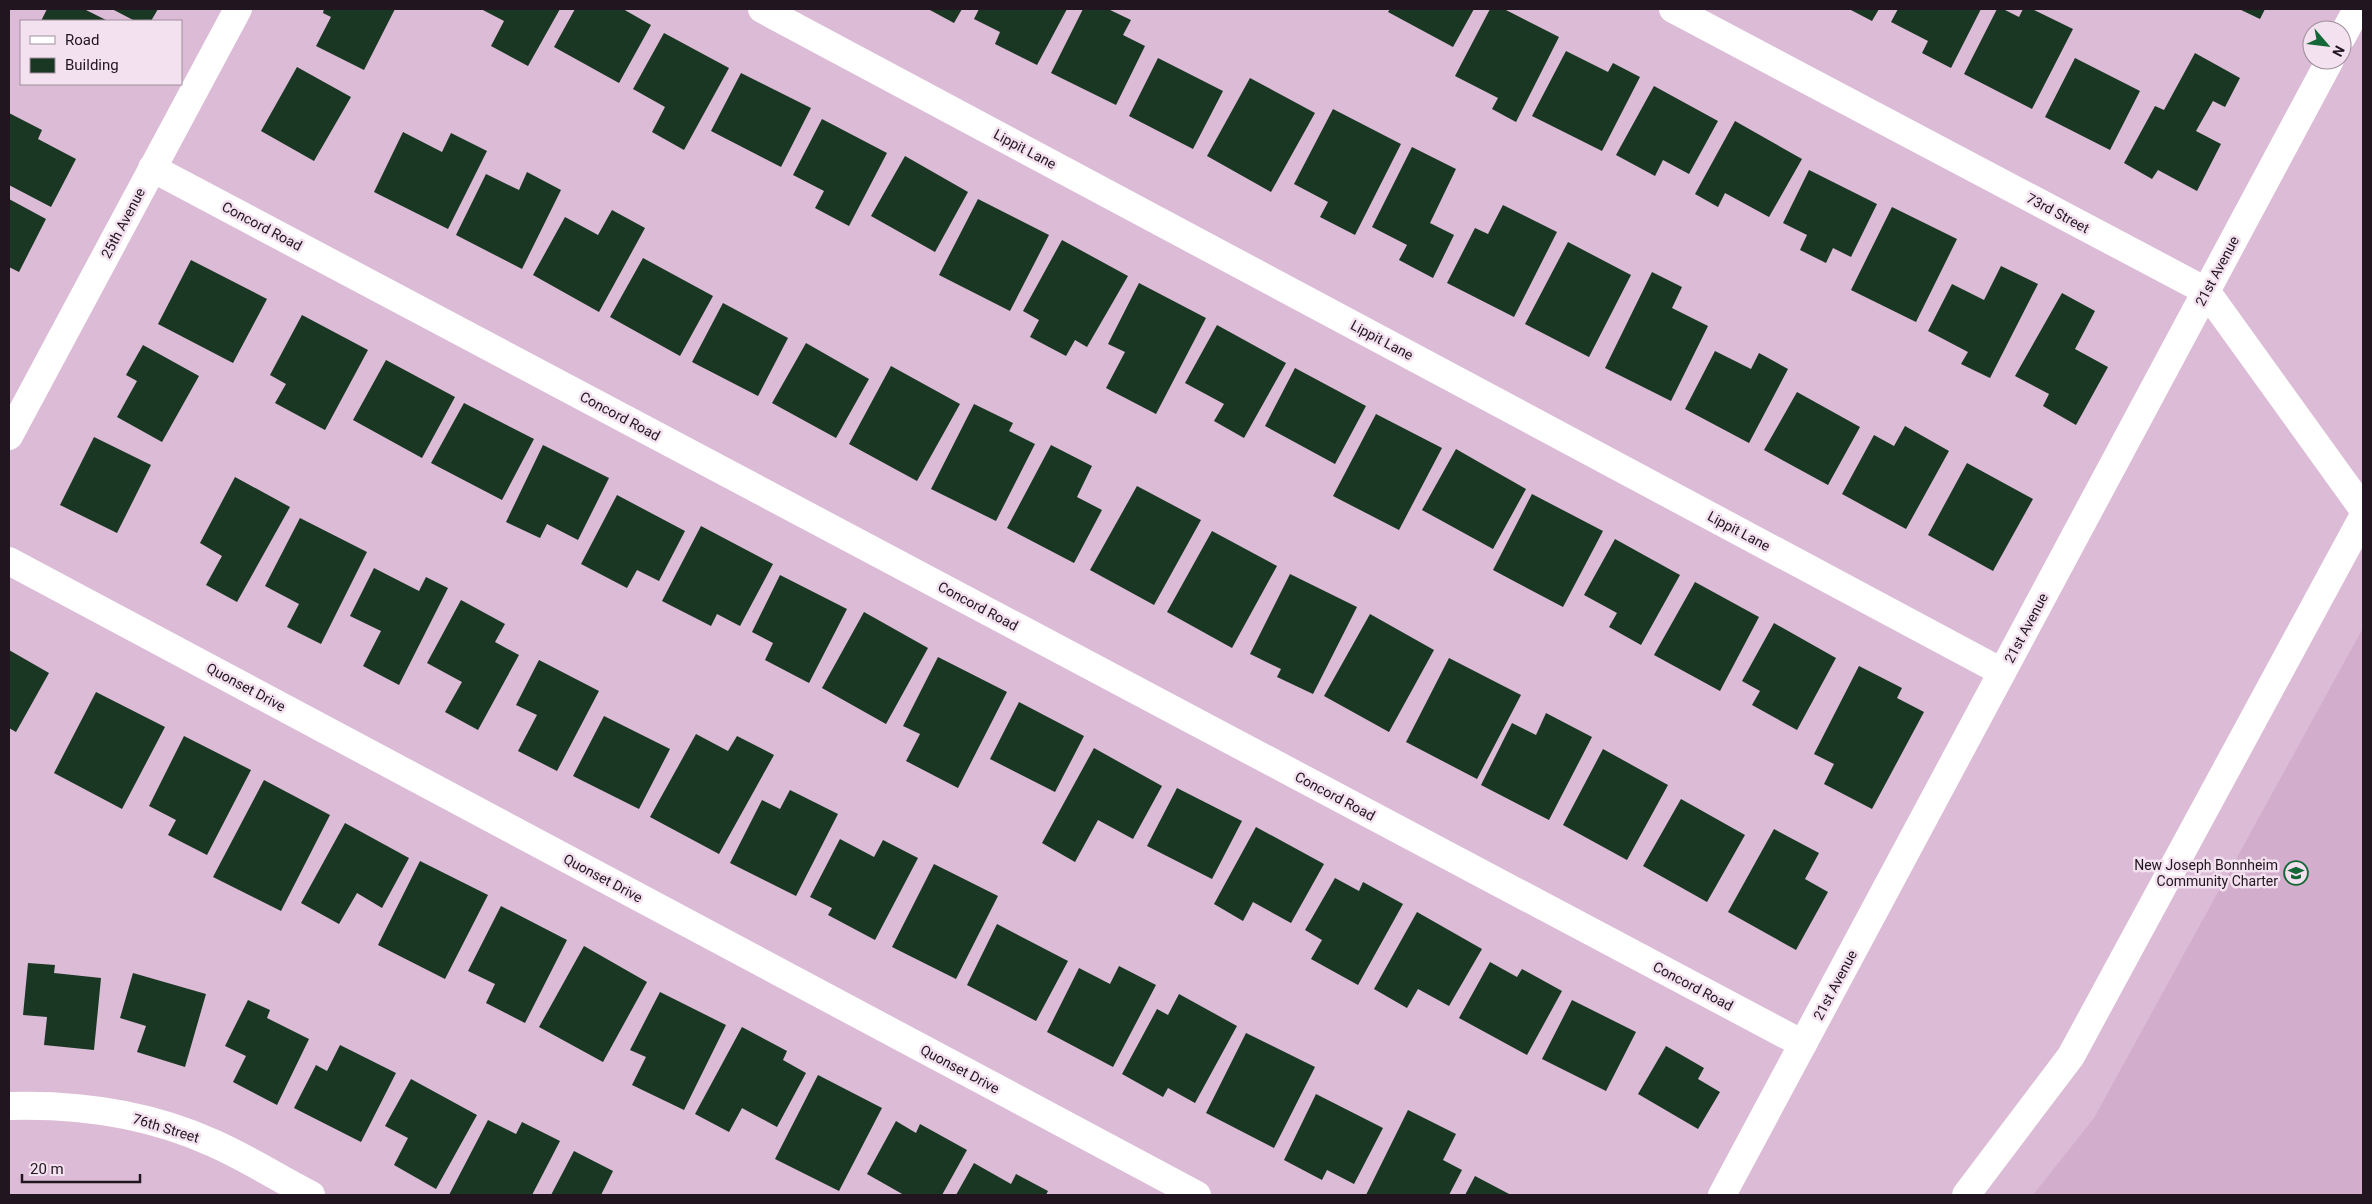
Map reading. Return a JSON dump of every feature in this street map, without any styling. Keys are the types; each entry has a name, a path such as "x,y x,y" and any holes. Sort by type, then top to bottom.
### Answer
{"street":[{"name":"25th Avenue","path":"9,436 238,9"},
{"name":"Lippit Lane","path":"762,9 2002,672"},
{"name":"73rd Street","path":"1673,9 2206,291 2363,509"},
{"name":"21st Avenue","path":"1722,1195 2325,70"},
{"name":"Concord Road","path":"152,168 1803,1044"},
{"path":"1966,1195 2072,1056 2363,517"},
{"name":"Quonset Drive","path":"9,561 1197,1195"},
{"name":"76th Street","path":"9,1106 47,1105 99,1110 158,1122 214,1143 310,1195"}],"shaded area":[{"name":"New Joseph Bonnheim Community Charter","path":"2363,628 2363,1195 2033,1195 2094,1118"}],"building":[{"path":"47,9 84,9 106,20 42,20"},
{"path":"112,9 158,9 152,20 133,20"},
{"path":"324,9 395,9 364,70 316,46 331,17 323,13"},
{"path":"481,9 560,9 528,66 491,46 504,21"},
{"path":"575,9 623,9 651,25 619,83 554,47"},
{"path":"928,9 962,9 954,23"},
{"path":"979,9 1067,9 1037,65 995,44 1000,32 974,19"},
{"path":"1083,9 1108,9 1131,20 1123,35 1145,46 1116,105 1051,73"},
{"path":"1390,9 1474,9 1453,47 1388,12"},
{"path":"1490,9 1504,9 1559,37 1516,122 1492,109 1498,98 1455,76"},
{"path":"1849,9 1879,9 1872,21"},
{"path":"1898,9 1981,9 1951,68 1922,53 1928,41 1891,22"},
{"path":"1997,9 2003,9 2019,17 2023,9 2032,9 2073,29 2032,109 1964,74"},
{"path":"2239,9 2265,9 2260,19"},
{"path":"664,33 729,68 684,150 652,132 665,107 633,89"},
{"path":"1566,51 1608,72 1613,63 1640,77 1602,151 1532,116"},
{"path":"2195,53 2240,78 2225,107 2213,101 2196,131 2221,144 2197,191 2158,170 2152,179 2124,163 2155,106 2164,110"},
{"path":"1158,58 1223,91 1193,149 1129,116"},
{"path":"2075,58 2140,91 2110,150 2045,117"},
{"path":"297,67 351,97 314,161 261,131"},
{"path":"741,73 811,108 781,167 711,131"},
{"path":"1250,78 1315,113 1271,192 1207,156"},
{"path":"1654,86 1718,121 1689,174 1663,160 1655,176 1616,155"},
{"path":"1333,109 1401,144 1355,235 1320,217 1328,202 1294,184"},
{"path":"9,113 42,130 38,139 76,159 51,207 9,185"},
{"path":"822,119 887,153 849,226 815,208 824,191 793,175"},
{"path":"1735,121 1802,159 1769,217 1725,193 1718,207 1695,194"},
{"path":"403,132 442,152 451,133 487,151 448,229 374,192"},
{"path":"1412,147 1456,169 1430,223 1454,235 1433,278 1399,260 1407,245 1372,227"},
{"path":"905,156 968,192 935,252 871,216"},
{"path":"1809,170 1877,204 1851,257 1833,248 1826,263 1800,250 1807,235 1783,223"},
{"path":"527,172 561,190 522,269 456,235 486,174 519,190"},
{"path":"9,199 46,219 19,272 9,267"},
{"path":"978,199 1049,235 1010,311 939,275"},
{"path":"1503,205 1557,232 1514,317 1447,283 1475,228 1488,234"},
{"path":"1892,207 1957,239 1916,322 1851,290"},
{"path":"612,210 645,228 599,312 533,275 565,217 598,235"},
{"path":"1062,240 1128,276 1087,347 1075,340 1066,356 1030,337 1039,320 1023,311"},
{"path":"1568,242 1631,275 1589,357 1525,324"},
{"path":"643,258 713,296 680,356 610,317"},
{"path":"191,260 267,299 233,363 158,324"},
{"path":"2001,266 2038,284 1990,378 1961,364 1968,352 1928,331 1952,284 1984,300"},
{"path":"1652,272 1682,287 1672,308 1708,326 1671,401 1605,368"},
{"path":"1139,283 1206,318 1156,414 1106,388 1125,352 1108,344"},
{"path":"2062,293 2095,311 2075,349 2108,367 2076,425 2043,406 2049,394 2015,376"},
{"path":"723,303 788,338 758,396 692,362"},
{"path":"302,315 368,350 325,430 275,403 286,384 270,375"},
{"path":"1217,325 1286,363 1244,438 1214,421 1224,404 1185,383"},
{"path":"806,343 869,379 836,438 772,403"},
{"path":"143,345 199,376 162,442 117,417 137,381 126,375"},
{"path":"1715,351 1751,369 1759,353 1788,369 1749,443 1685,409"},
{"path":"386,360 455,397 422,458 353,420"},
{"path":"891,366 960,404 917,481 849,444"},
{"path":"1295,368 1366,406 1335,464 1265,426"},
{"path":"1797,392 1860,427 1828,485 1764,450"},
{"path":"464,403 534,439 502,500 431,463"},
{"path":"974,404 1013,423 1009,431 1035,444 996,521 931,489"},
{"path":"1376,414 1442,448 1399,530 1333,496"},
{"path":"1905,426 1949,451 1906,529 1842,494 1874,435 1894,446"},
{"path":"94,437 151,465 117,533 60,505"},
{"path":"543,445 609,478 578,540 547,524 540,538 506,522"},
{"path":"1051,445 1092,466 1077,497 1102,510 1074,563 1007,528"},
{"path":"1456,449 1526,489 1493,549 1422,510"},
{"path":"1967,463 2033,499 1993,571 1928,535"},
{"path":"235,477 290,507 237,602 206,585 222,556 200,543"},
{"path":"1137,486 1201,520 1154,605 1090,570"},
{"path":"1532,494 1603,531 1563,607 1493,570"},
{"path":"617,495 685,531 659,581 637,570 627,588 581,564"},
{"path":"300,518 367,552 321,644 287,627 299,604 265,586"},
{"path":"701,526 773,564 740,626 717,614 711,626 662,601"},
{"path":"1212,531 1277,566 1232,648 1167,612"},
{"path":"1615,539 1680,575 1641,645 1609,627 1617,613 1584,595"},
{"path":"374,568 419,591 426,577 448,588 399,685 363,666 381,631 350,616"},
{"path":"1290,574 1357,607 1313,694 1277,677 1281,669 1250,654"},
{"path":"780,575 847,609 809,683 765,660 773,643 752,632"},
{"path":"1695,582 1759,617 1720,691 1654,655"},
{"path":"461,600 505,624 495,642 519,655 478,730 445,712 462,682 427,663"},
{"path":"864,612 928,648 886,724 822,688"},
{"path":"1370,614 1434,650 1389,732 1324,696"},
{"path":"1774,623 1836,658 1797,730 1752,705 1760,691 1742,681"},
{"path":"9,650 49,673 16,732 9,728"},
{"path":"938,657 1007,692 958,788 906,761 920,734 903,726"},
{"path":"1449,658 1521,695 1477,779 1406,742"},
{"path":"539,660 599,691 557,771 518,751 537,715 516,705"},
{"path":"1859,666 1902,688 1897,698 1924,712 1872,809 1824,784 1834,764 1814,754"},
{"path":"96,692 165,727 122,809 54,773"},
{"path":"1019,702 1084,736 1055,792 990,759"},
{"path":"1546,713 1592,737 1549,820 1481,785 1512,723 1536,735"},
{"path":"604,716 670,749 639,809 573,776"},
{"path":"696,734 728,751 737,736 774,755 719,854 650,817"},
{"path":"184,736 251,770 207,855 168,835 176,820 149,806"},
{"path":"1094,748 1162,786 1133,839 1098,820 1075,862 1042,843"},
{"path":"1603,749 1668,785 1627,860 1563,825"},
{"path":"264,780 330,815 281,911 213,877"},
{"path":"1177,788 1242,821 1212,879 1147,846"},
{"path":"790,790 838,814 796,896 730,863 762,800 780,809"},
{"path":"1681,799 1745,835 1707,902 1643,866"},
{"path":"345,823 409,858 382,908 357,893 339,924 301,903"},
{"path":"1256,827 1324,864 1291,923 1253,902 1243,921 1214,904"},
{"path":"1774,829 1819,853 1805,879 1828,892 1796,950 1728,912"},
{"path":"840,839 874,857 883,840 918,858 875,940 828,915 832,908 810,897"},
{"path":"420,861 488,895 445,979 378,945"},
{"path":"934,864 998,896 956,979 892,947"},
{"path":"1335,878 1359,891 1363,882 1403,904 1358,985 1311,959 1322,940 1305,930"},
{"path":"501,906 567,940 525,1023 486,1003 495,984 468,971"},
{"path":"1417,912 1482,949 1449,1006 1418,989 1407,1008 1374,989"},
{"path":"997,924 1068,961 1036,1021 967,985"},
{"path":"584,946 647,982 603,1062 539,1027"},
{"path":"1490,962 1517,977 1522,969 1562,991 1527,1055 1459,1018"},
{"path":"28,963 55,965 54,973 101,978 94,1050 44,1045 47,1017 23,1015"},
{"path":"1119,966 1156,985 1113,1067 1047,1032 1079,968 1110,984"},
{"path":"133,973 206,994 185,1067 137,1052 146,1026 120,1018"},
{"path":"660,992 726,1025 684,1110 632,1085 646,1057 630,1050"},
{"path":"1179,994 1237,1026 1195,1103 1168,1088 1163,1097 1122,1074 1157,1009 1168,1015"},
{"path":"248,1000 270,1010 267,1018 309,1039 277,1105 233,1082 246,1056 225,1046"},
{"path":"1572,1000 1636,1032 1606,1091 1542,1059"},
{"path":"742,1027 787,1051 783,1060 806,1073 777,1127 742,1108 729,1132 695,1114"},
{"path":"1246,1033 1315,1067 1274,1148 1206,1113"},
{"path":"340,1045 396,1073 361,1142 294,1108 316,1065 327,1071"},
{"path":"1666,1046 1704,1068 1698,1079 1720,1092 1698,1129 1638,1094"},
{"path":"818,1075 882,1108 839,1191 775,1159"},
{"path":"411,1079 477,1115 436,1189 394,1165 408,1138 385,1126"},
{"path":"1316,1094 1383,1128 1354,1184 1327,1170 1322,1180 1284,1160"},
{"path":"1408,1110 1456,1134 1443,1160 1462,1170 1449,1195 1366,1195"},
{"path":"488,1120 516,1134 522,1122 560,1141 532,1195 449,1195"},
{"path":"896,1121 916,1133 920,1124 967,1150 942,1195 904,1195 867,1174"},
{"path":"574,1151 613,1171 601,1195 551,1195"},
{"path":"974,1163 1011,1184 1016,1174 1048,1191 1046,1195 956,1195"},
{"path":"1475,1176 1511,1195 1465,1195"}],"place":[{"name":"New Joseph Bonnheim Community Charter","path":"2296,873"}]}
